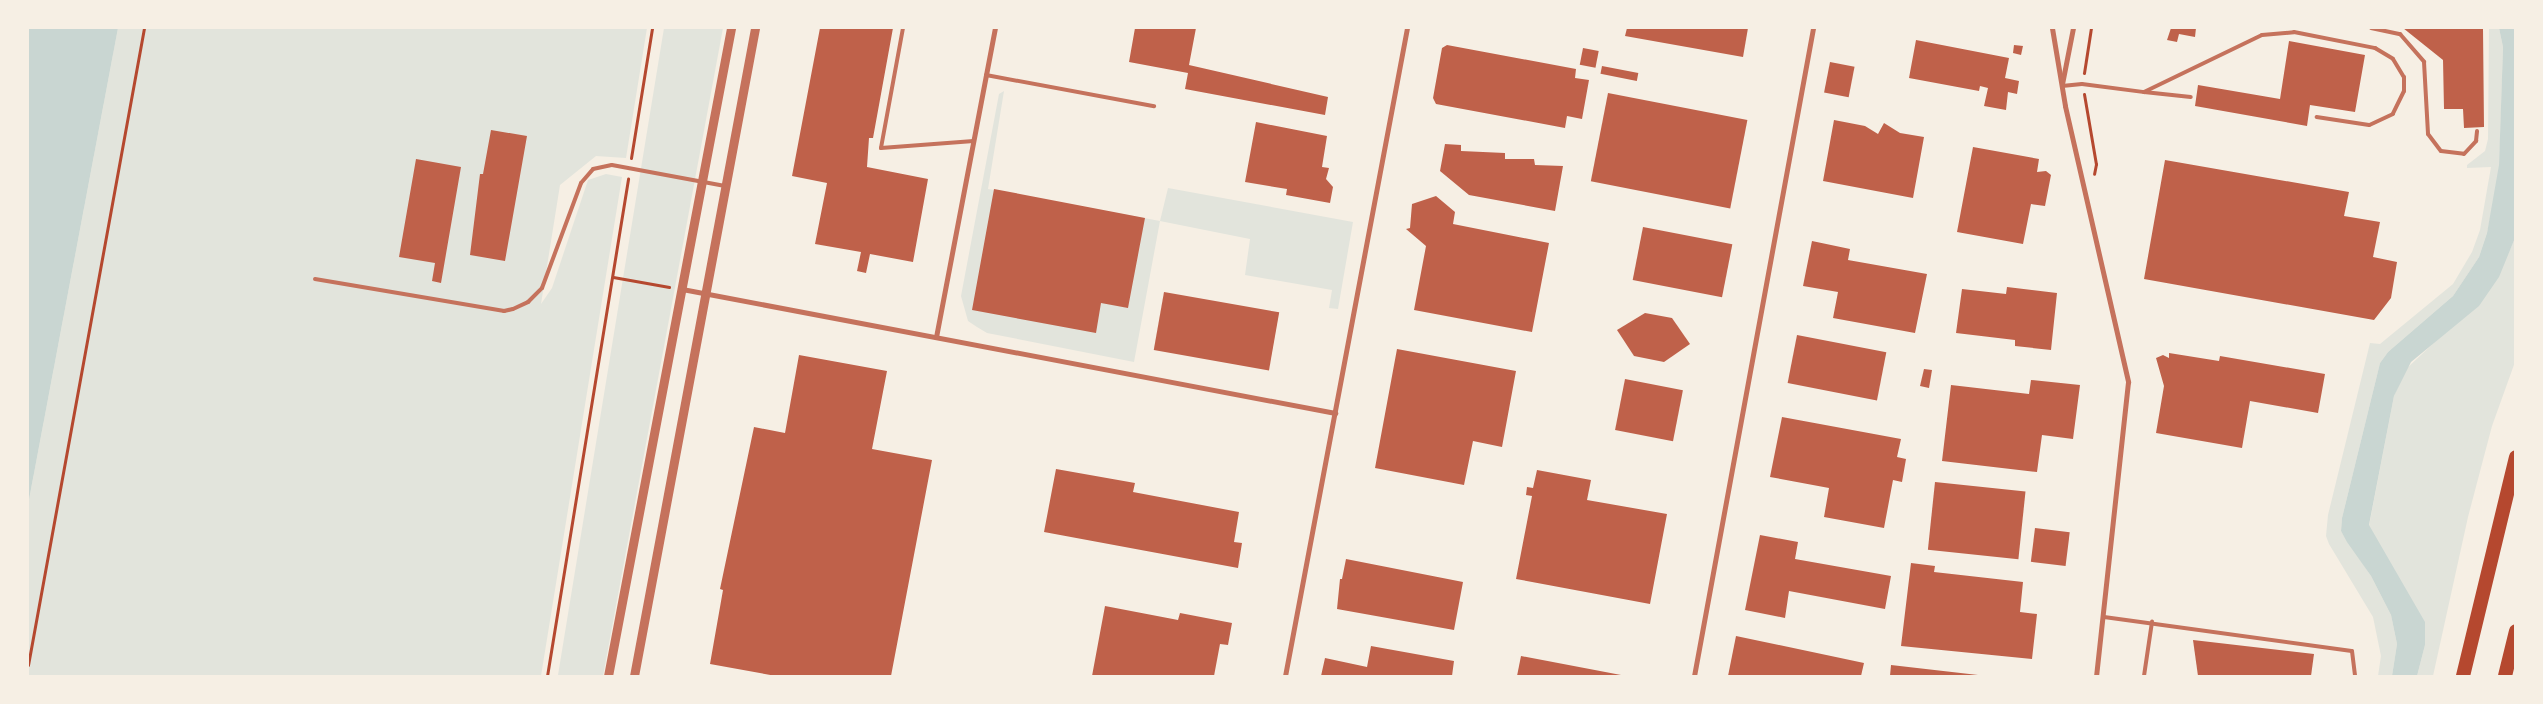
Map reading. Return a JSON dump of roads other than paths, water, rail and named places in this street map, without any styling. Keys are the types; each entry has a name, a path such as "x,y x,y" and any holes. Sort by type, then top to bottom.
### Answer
{"highway":[{"path":"2463,676 2516,457"},
{"path":"2505,676 2516,630"}],"street":[{"path":"608,676 731,28"},
{"path":"634,676 755,28"},
{"path":"936,337 995,28"},
{"path":"1285,676 1407,28"},
{"path":"1694,676 1813,28"},
{"path":"2052,28 2062,86 2128,382 2096,676"},
{"path":"2062,86 2073,28"},
{"path":"682,290 1335,413"}],"lane":[{"path":"903,28 881,148 974,141"},
{"path":"2371,28 2400,34 2424,62 2428,134 2441,151 2464,154 2476,142 2477,131"},
{"path":"2144,92 2262,35 2294,32 2375,48 2392,58 2404,77 2404,91 2393,114 2369,125 2317,117"},
{"path":"986,75 1154,106"},
{"path":"2062,86 2082,84 2191,97"},
{"path":"316,279 504,311 513,309 528,302 542,288 587,173 605,165 724,186"},
{"path":"2104,616 2352,651 2355,676"},
{"path":"2144,676 2152,622"}]}
